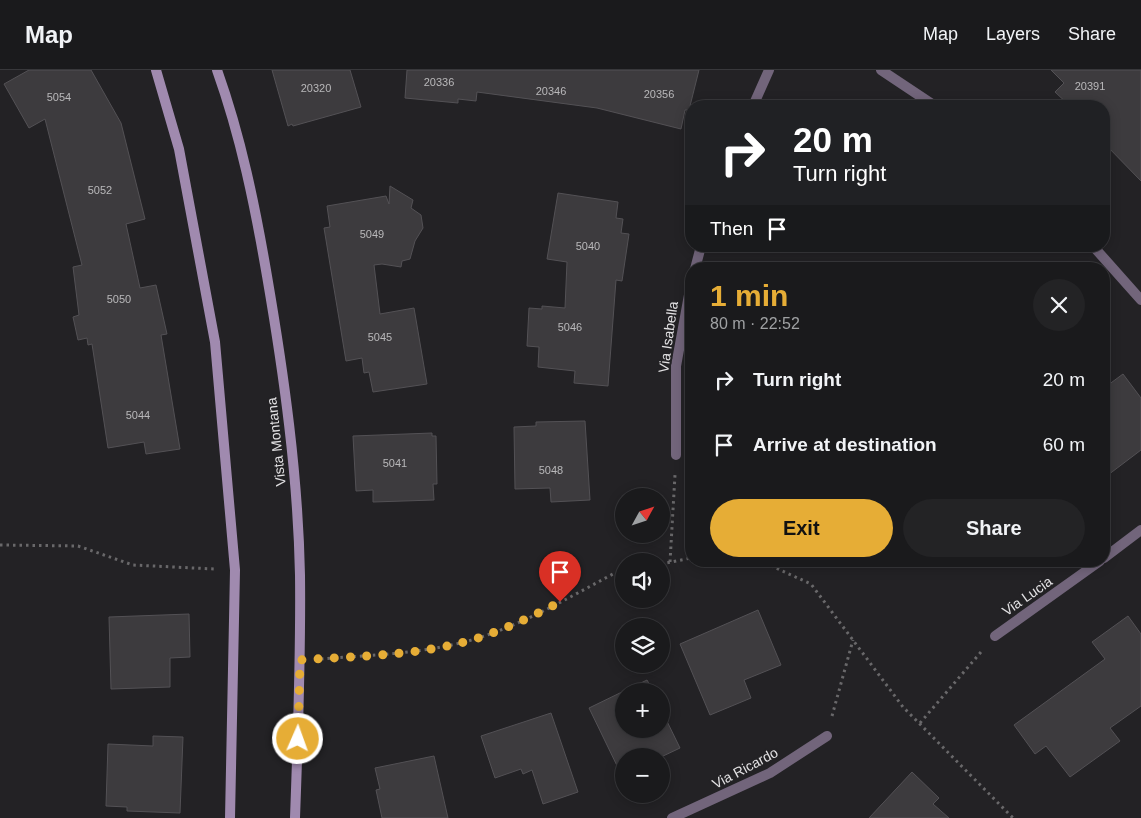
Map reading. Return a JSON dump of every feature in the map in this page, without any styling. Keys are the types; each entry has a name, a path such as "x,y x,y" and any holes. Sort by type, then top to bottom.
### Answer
{"street":[{"path":"156,70 179,149 215,342 234,570 230,818"},
{"name":"Vista Montana","path":"217,70 235,119 245,161 276,329 294,481 300,573 300,660 295,818"},
{"path":"755,100 769,70"},
{"path":"880,70 925,100"},
{"path":"1097,252 1107,262"},
{"path":"1110,266 1141,300"},
{"name":"Via Isabella","path":"676,455 676,366 685,317"},
{"path":"1110,553 1141,530"},
{"name":"Via Lucia","path":"995,636 1092,567"},
{"name":"Via Ricardo","path":"672,818 770,774 827,736"}],"path":[{"path":"676,455 670,562 685,559"},
{"path":"0,545 78,546 133,566 234,570"},
{"path":"774,567 811,584 903,707 1013,818"},
{"path":"300,660 404,653 468,641 525,620 615,574"},
{"path":"920,724 995,636"},
{"path":"827,736 853,639"}],"building":[{"path":"29,70 91,70 121,123 145,219 126,224 140,288 156,285 167,334 161,335 180,449 146,454 144,442 108,448 92,344 88,345 87,338 78,340 73,317 79,315 73,267 82,265 45,119 29,128 4,84"},
{"path":"272,70 350,70 361,107 288,126"},
{"path":"407,70 699,70 692,100 685,100 681,129 597,108 477,92 476,101 458,99 458,103 405,98"},
{"path":"1051,70 1141,70 1141,181 1110,149 1110,100 1064,100 1055,92 1064,83"},
{"path":"390,186 413,200 411,208 421,215 423,228 415,241 410,259 402,261 401,267 382,264 374,265 380,314 414,308 427,384 373,392 369,372 364,373 362,358 346,361 324,228 330,227 327,206 386,196 389,204"},
{"path":"558,193 618,202 616,218 623,219 621,233 629,234 622,281 616,280 608,386 574,383 575,371 538,367 539,347 527,346 529,308 542,309 542,306 565,308 567,262 547,259"},
{"path":"1123,374 1141,398 1141,450 1110,473 1110,384"},
{"path":"585,421 590,500 551,502 550,488 515,489 514,427 536,426 536,422"},
{"path":"432,433 432,436 436,436 437,484 433,484 434,500 373,502 373,490 356,491 353,436"},
{"path":"758,610 781,665 744,680 751,698 710,715 680,644"},
{"path":"189,614 190,657 170,658 170,687 111,689 109,617"},
{"path":"1128,616 1141,634 1141,706 1110,728 1120,741 1070,777 1046,746 1035,754 1014,725 1105,659 1092,642"},
{"path":"615,695 615,738 670,738 670,727 680,748 670,753 670,748 615,748 615,762 589,708"},
{"path":"551,713 578,792 543,804 532,770 523,774 521,769 495,778 481,736"},
{"path":"153,736 183,737 180,813 127,811 127,807 106,806 108,744 153,746"},
{"path":"434,756 448,818 382,818 376,790 380,789 375,768"},
{"path":"912,772 939,798 933,804 949,818 869,818"}],"route":[{"path":"298,739 300,660 404,653 468,641 525,620 560,602"}]}
